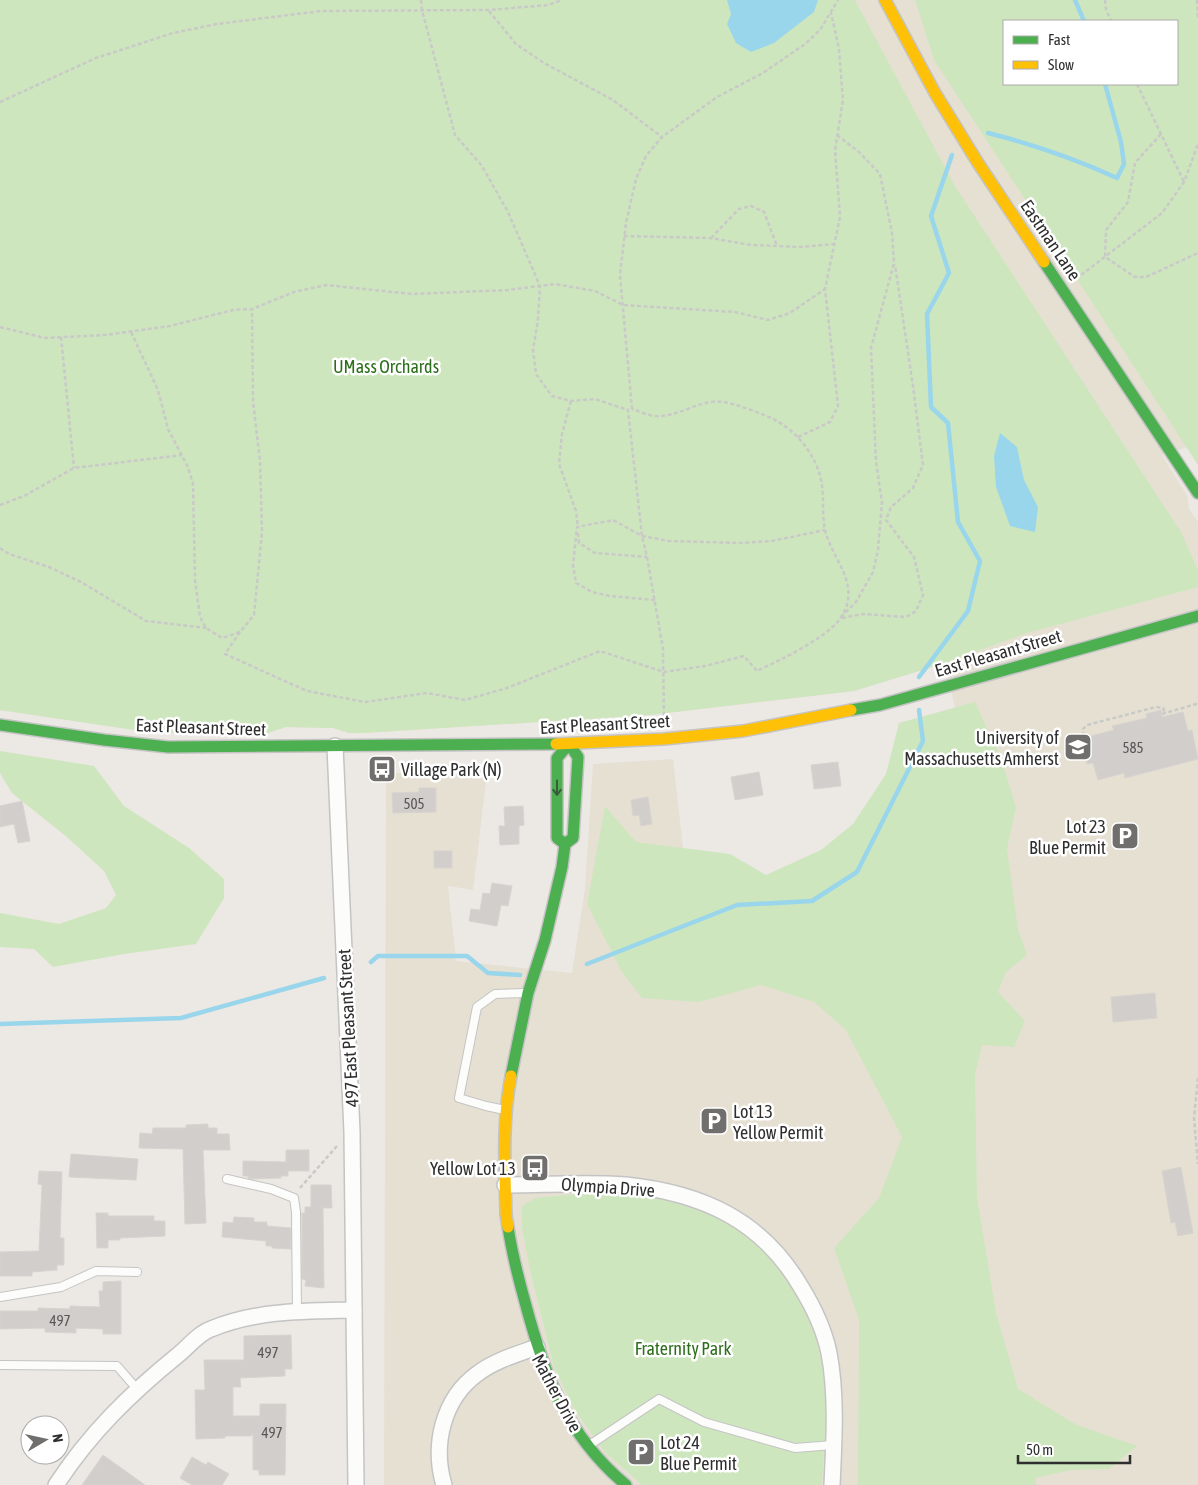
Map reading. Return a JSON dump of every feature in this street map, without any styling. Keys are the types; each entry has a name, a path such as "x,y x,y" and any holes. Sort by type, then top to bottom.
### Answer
{"street":[{"name":"Eastman Lane","path":"885,0 934,93 978,163 1198,492"},
{"name":"East Pleasant Street","path":"0,725 168,747 569,744 664,739 743,731 880,705 1198,616"},
{"path":"537,1347 511,1249 506,1215 505,1110 528,993 549,923 562,867 565,844 573,838 578,757 569,744 557,758 557,838 565,844"},
{"name":"497 East Pleasant Street","path":"335,746 352,1132 356,1485"},
{"name":"Olympia Drive","path":"506,1185 589,1183 665,1191 699,1200 715,1207 759,1235 777,1252 793,1272 812,1304 822,1328 829,1353 832,1378 832,1485"},
{"path":"56,1485 92,1437 137,1389 208,1329 246,1317 280,1312 354,1310"},
{"name":"Mather Drive","path":"445,1485 440,1472 439,1452 442,1429 446,1415 459,1391 478,1373 492,1365 537,1347 561,1406 575,1430 609,1472 626,1485"}],"lane":[{"path":"505,1110 460,1098 477,1007 495,994 528,993"},
{"path":"227,1179 271,1189 294,1198 296,1212 298,1311"},
{"path":"0,1297 61,1287 96,1271 137,1272"},
{"path":"0,1366 117,1366 137,1389"},
{"path":"587,1446 659,1399 704,1422 795,1448 833,1445"}],"path":[{"path":"422,0 422,10 455,135 482,166 504,204 540,286 538,319 533,350 536,374 552,396 571,401 595,399 654,416 676,413 696,405 724,402 772,419 798,437 818,468 822,485 825,530 848,583 850,595 840,618"},
{"path":"0,102 96,58 173,34 208,26 321,11 488,10 548,5 562,0"},
{"path":"632,409 620,275 624,236 636,179 646,156 662,138 717,97 763,72 806,44 820,30 838,0"},
{"path":"1105,0 1111,20"},
{"path":"1197,0 1198,19"},
{"path":"488,10 516,44 544,63 613,100 662,138"},
{"path":"798,437 830,422 838,406 825,289 840,217 835,150 843,100 839,49 831,12"},
{"path":"1137,85 1184,182"},
{"path":"1105,257 1106,230 1128,202 1136,163 1161,134"},
{"path":"837,135 859,152 880,174 892,233 894,263 914,386 923,465 913,488 891,507 886,520 914,557 923,595 916,611 906,617 862,614 840,618"},
{"path":"1064,292 1075,279 1162,213 1184,182 1198,144"},
{"path":"710,238 739,209 751,206 764,212 777,246"},
{"path":"624,236 710,238 751,244 801,247 834,244"},
{"path":"1105,257 1135,277 1146,277 1198,253"},
{"path":"252,309 253,401 260,461 262,532 254,615 225,654 307,691 365,702 427,693 465,700 507,688 600,651 664,672 705,666 744,656 757,671 806,646 834,625 856,602 873,572 878,550 882,502 876,462 871,348 894,263"},
{"path":"0,327 45,338 61,338 170,326 233,310 252,309 294,292 326,285 412,294 508,290 555,284 595,292 623,305 735,312 768,320 790,313 825,289"},
{"path":"131,331 158,390 168,429 188,468 193,484 195,580 200,617 206,628"},
{"path":"61,338 74,468"},
{"path":"571,401 562,434 559,464 576,511 579,542 594,553 647,557"},
{"path":"628,410 642,536 663,649 664,739"},
{"path":"0,505 24,496 74,468 182,456"},
{"path":"578,527 613,520 642,536 669,541 740,543 772,541 825,530"},
{"path":"578,527 573,565 576,583 592,592 601,594 655,600"},
{"path":"0,548 9,554 49,567 82,582 146,621 206,628 222,638 240,632"},
{"path":"1079,739 1078,737 1084,736 1083,730 1087,725 1156,707 1163,708 1163,713 1196,704 1198,701"},
{"path":"1198,1078 1194,1118 1198,1164"},
{"path":"292,1197 337,1146"}],"shaded area":[{"name":"University of Massachusetts Amherst","path":"0,0 1198,0 1198,444 1162,455 1187,495 1189,509 1198,522 1198,1485 384,1485 386,773 487,774 473,890 448,886 456,961 572,973 585,889 593,764 673,759 689,901 802,955 955,708 945,663 854,691 650,715 364,733 349,733 333,728 286,727 259,736 148,732 0,710"}],"green space":[{"name":"UMass Orchards","path":"0,0 855,0 955,186 1181,532 1198,570 1198,587 1027,633 945,663 854,691 650,715 364,733 349,733 333,728 286,727 259,736 148,732 0,710"},
{"path":"915,0 1198,0 1198,465 934,60"},
{"path":"975,702 1002,761 1016,807 1007,849 1018,929 1027,955 1006,972 998,992 1025,1021 1014,1047 982,1045 975,1075 977,1197 996,1313 1018,1389 1077,1425 1137,1446 1109,1469 1071,1470 1035,1478 1036,1485 858,1485 859,1320 834,1248 879,1198 902,1137 846,1030 814,1002 761,985 699,1002 642,998 622,972 587,904 605,806 636,842 730,854 766,875 821,850 853,824 886,774 899,723"},
{"path":"0,751 94,766 124,806 189,848 224,879 224,898 196,944 124,954 53,967 34,949 0,947 0,913 59,924 106,908 116,895 104,871 67,837 12,793 0,773"},
{"name":"Fraternity Park","path":"588,1193 666,1199 719,1215 760,1246 786,1278 813,1327 823,1368 826,1410 822,1485 642,1485 605,1452 574,1409 554,1367 530,1270 522,1227 522,1206 535,1198"}],"water":[{"path":"727,0 818,0 814,12 774,43 751,52 736,43 727,24 731,14"},
{"path":"1000,433 1017,447 1024,480 1038,507 1035,532 1010,526 996,487 994,456"}],"building":[{"path":"1161,710 1162,717 1183,712 1188,731 1192,730 1198,759 1125,778 1124,773 1098,780 1093,763 1087,764 1085,756 1073,760 1068,742 1114,730 1112,726 1147,718 1146,714"},
{"path":"838,762 841,786 814,789 811,765"},
{"path":"759,772 763,795 735,800 731,777"},
{"path":"419,788 436,788 436,812 393,813 392,793 419,792"},
{"path":"648,797 652,824 641,826 639,815 633,816 631,800"},
{"path":"22,801 30,841 18,843 14,824 0,827 0,806"},
{"path":"523,806 524,825 519,826 519,844 500,845 499,826 505,826 504,807"},
{"path":"434,851 452,851 452,868 434,868"},
{"path":"492,883 512,886 508,906 501,905 497,926 469,921 471,909 480,910 483,893 490,894"},
{"path":"1155,993 1157,1018 1113,1022 1111,997"},
{"path":"208,1124 208,1128 217,1128 217,1134 229,1134 230,1150 203,1150 206,1223 185,1224 183,1149 139,1148 140,1133 152,1134 153,1128 186,1128 186,1125"},
{"path":"286,1150 309,1150 309,1171 288,1171 288,1176 281,1176 281,1178 252,1179 248,1178 248,1176 243,1176 243,1161 286,1162"},
{"path":"71,1154 138,1159 136,1180 69,1177"},
{"path":"1181,1167 1193,1233 1178,1236 1175,1222 1171,1223 1162,1171"},
{"path":"39,1171 62,1172 60,1238 64,1238 64,1265 57,1265 57,1270 32,1272 32,1276 0,1276 0,1252 39,1251 42,1185 38,1184"},
{"path":"311,1185 331,1185 332,1208 323,1208 324,1288 305,1286 306,1280 302,1279 302,1213 305,1213 305,1207 311,1207"},
{"path":"96,1213 108,1213 108,1216 154,1216 154,1221 165,1221 165,1236 108,1240 108,1248 97,1248"},
{"path":"234,1217 254,1218 254,1222 267,1222 267,1226 291,1228 291,1249 272,1248 272,1246 266,1246 266,1241 222,1237 223,1222 233,1223"},
{"path":"121,1281 121,1334 103,1334 103,1329 76,1328 76,1333 45,1332 45,1328 0,1329 0,1311 38,1311 38,1308 70,1309 70,1306 100,1307 99,1291 103,1291 103,1282"},
{"path":"291,1335 292,1369 285,1369 285,1376 240,1378 241,1387 233,1387 233,1416 260,1416 260,1404 286,1404 285,1475 259,1475 259,1470 253,1470 253,1433 251,1436 196,1439 195,1390 205,1390 204,1360 244,1360 244,1336"},
{"path":"103,1455 145,1485 82,1485"},
{"path":"192,1457 206,1465 208,1462 229,1474 222,1485 192,1485 180,1478"}],"waterway":[{"path":"1075,0 1084,20"},
{"path":"988,133 1054,152 1117,178 1124,164 1121,142 1105,85"},
{"path":"919,677 968,611 980,561 958,522 948,423 931,407 927,314 949,273 931,216 952,155"},
{"path":"587,964 737,905 812,901 857,872 923,741 919,710"},
{"path":"371,962 378,956 467,956 488,973 520,975"},
{"path":"0,1024 181,1018 324,978"}],"traffic: fast":[{"path":"1044,262 1198,493"},
{"path":"851,710 880,705 1198,616"},
{"path":"0,725 168,747 556,744"},
{"path":"511,1076 528,993 545,940 562,867 565,844 573,838 578,757 569,744"},
{"path":"565,844 557,838 557,758 569,744"},
{"path":"508,1227 515,1265 532,1328 549,1378 560,1402 588,1445 605,1466 626,1485"}],"traffic: slow":[{"path":"885,0 935,93 978,163 1044,262"},
{"path":"556,744 664,739 743,731 851,710"},
{"path":"508,1227 506,1215 505,1145 506,1111 511,1076"}],"place":[{"name":"University of Massachusetts Amherst","path":"1078,747"},
{"name":"Village Park (N)","path":"382,769"},
{"name":"Lot 23 Blue Permit","path":"1125,836"},
{"name":"Lot 13 Yellow Permit","path":"714,1121"},
{"name":"Yellow Lot 13","path":"535,1168"},
{"name":"Lot 24 Blue Permit","path":"641,1452"}]}
